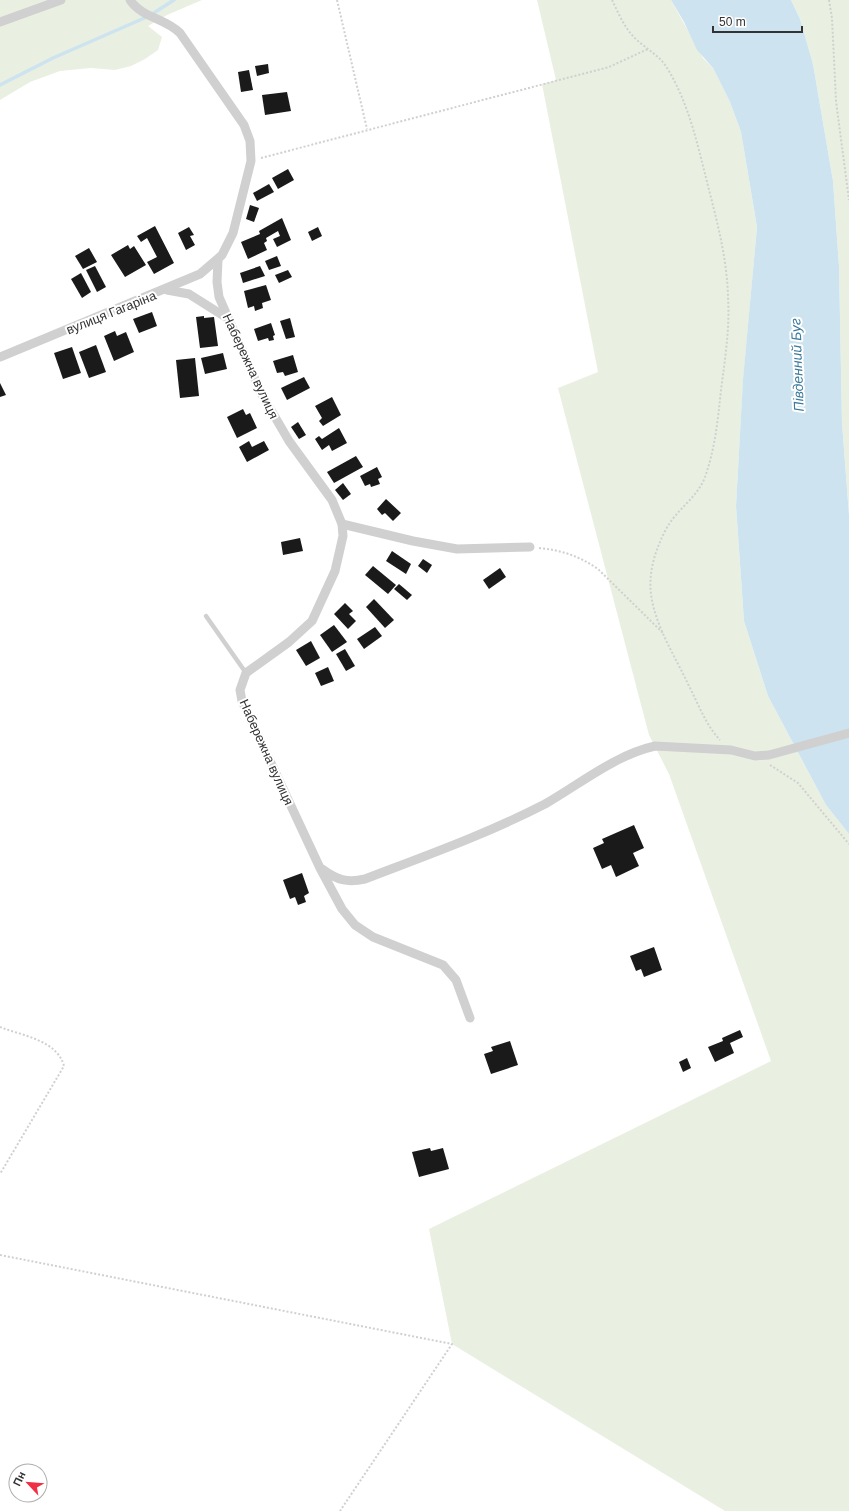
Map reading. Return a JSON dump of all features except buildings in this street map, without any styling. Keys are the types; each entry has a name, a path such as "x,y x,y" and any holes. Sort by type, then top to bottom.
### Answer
{"street":[{"path":"0,22 62,0"},
{"path":"130,0 136,8 171,25 184,38 241,118 250,141 251,161 233,233 226,250 218,260"},
{"name":"вулиця Гагаріна","path":"0,357 165,290 200,274 218,260"},
{"name":"Набережна вулиця","path":"218,260 218,289 227,318 268,407 300,457 332,500 342,524 343,536 339,560 328,589 312,621 289,642 246,673 240,690 242,701 320,868 342,909 355,925 373,937 443,965 456,980 470,1018"},
{"path":"165,290 189,294 227,318"},
{"path":"342,524 413,541 457,549 530,547"},
{"path":"320,868 333,878 344,882 364,880 511,820 545,803 618,761 643,749 655,746 731,750 755,756 769,755 849,733"}],"lane":[{"path":"206,616 246,673"}],"path":[{"path":"337,0 367,130"},
{"path":"612,0 630,32 660,58 666,66 691,121 720,232 728,297 726,354 716,433 710,462 699,489 674,517 658,547 651,570 650,592 652,602 664,634 708,726 731,750"},
{"path":"829,0 832,18 836,101 849,200"},
{"path":"251,161 609,66 648,49"},
{"path":"530,547 564,551 588,562 598,569 664,634"},
{"path":"755,756 798,783 849,844"},
{"path":"0,1027 48,1045 61,1056 64,1066 0,1174"},
{"path":"0,1254 452,1344 340,1511"}],"green space":[{"path":"0,0 202,0 167,15 148,26 162,37 158,50 131,66 115,70 91,68 60,71 30,82 0,100"},
{"path":"537,0 671,0 703,58 713,68 730,102 741,132 757,227 743,381 736,506 744,621 768,696 826,805 849,834 849,1511 725,1511 452,1344 429,1229 771,1061 669,774 649,735 558,388 598,372 542,84 556,80"},
{"path":"791,0 849,0 849,514 842,423 839,266 833,181 813,64 800,19"}],"water":[{"name":"Південний Буг","path":"671,0 791,0 800,19 813,64 833,181 839,266 842,423 849,515 849,834 826,805 768,696 744,621 736,506 743,379 757,227 741,132 730,102 713,68 697,50 684,22"}],"waterway":[{"path":"0,85 53,58 149,16 174,0"}]}
